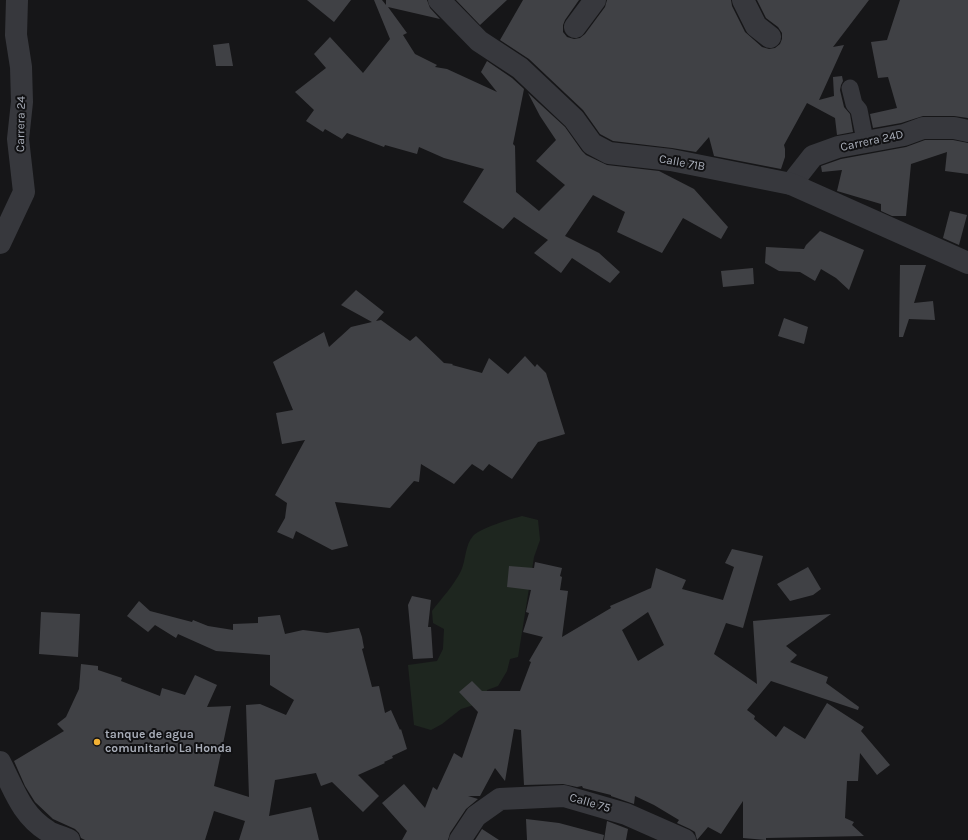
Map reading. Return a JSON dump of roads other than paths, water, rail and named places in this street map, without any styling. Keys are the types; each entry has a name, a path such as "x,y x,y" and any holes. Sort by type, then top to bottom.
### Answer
{"street":[{"name":"Carrera 24","path":"0,243 24,192 18,139 22,102 21,67 16,34 17,0"},
{"name":"Calle 71B","path":"439,0 478,41 520,68 574,119 592,144 609,153 671,160 791,184 968,263"},
{"path":"575,27 595,0"},
{"path":"743,0 756,26 770,37"},
{"path":"850,88 854,104 859,110 864,135 868,142"},
{"name":"Carrera 24D","path":"791,184 813,156 838,147 904,135 923,128 954,128 968,132"},
{"path":"0,762 19,802 31,818 49,832 69,840"},
{"name":"Calle 75","path":"460,840 476,816 500,800 564,796 626,814 664,835 685,840"}],"place":[{"name":"tanque de agua comunitario La Honda","path":"97,742"}]}
